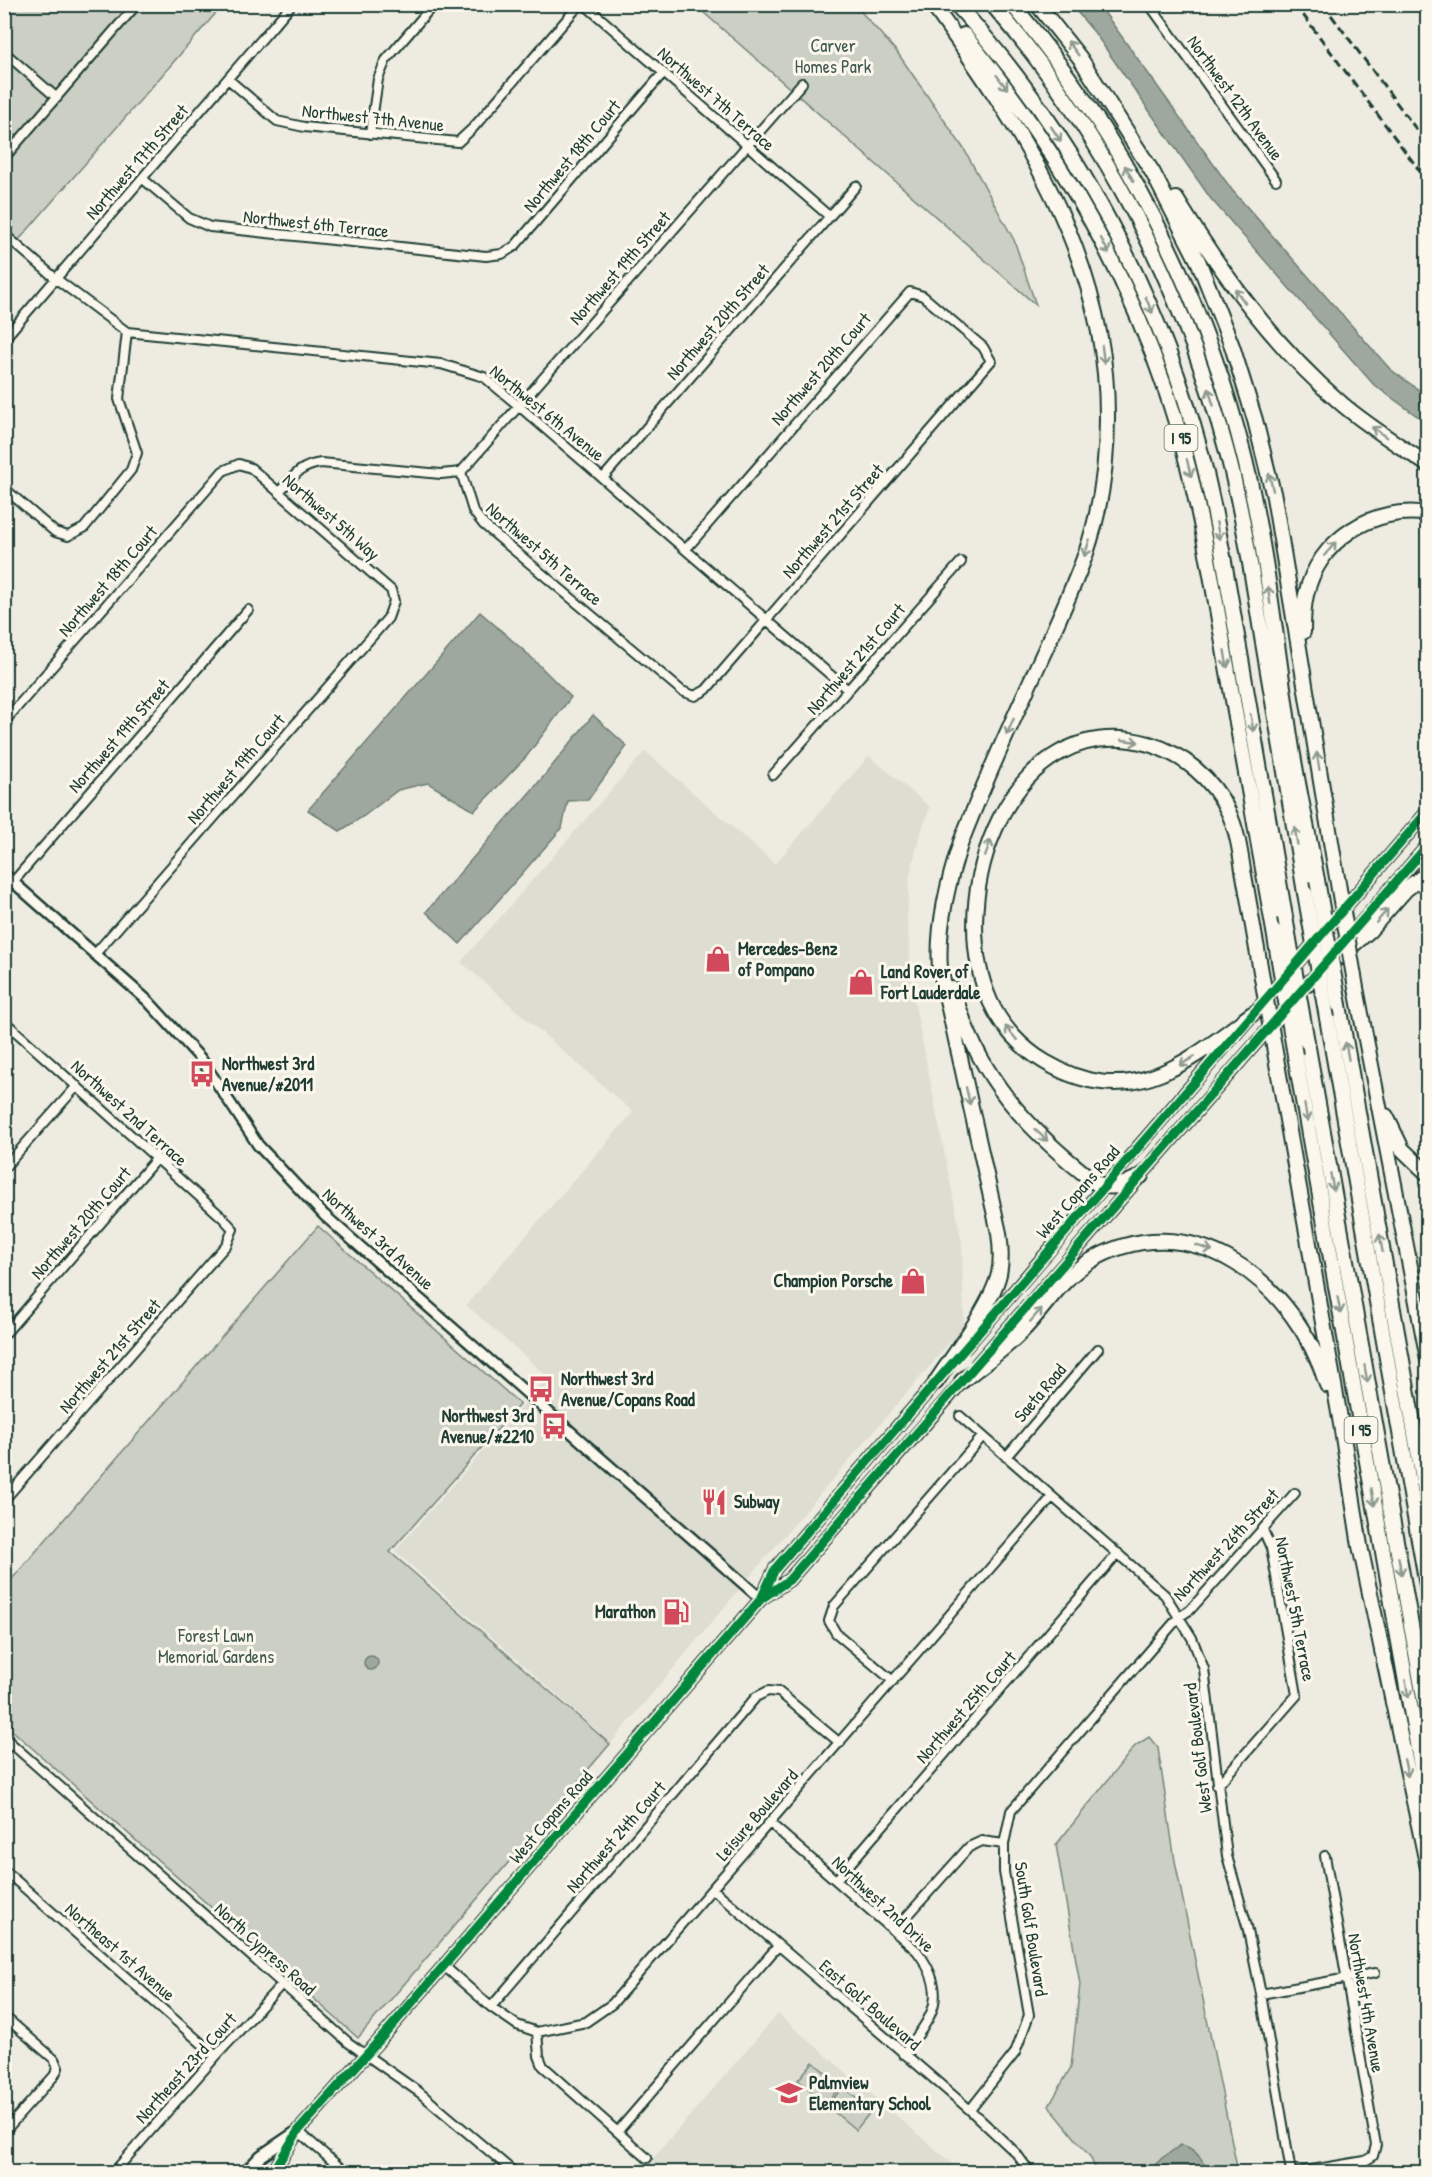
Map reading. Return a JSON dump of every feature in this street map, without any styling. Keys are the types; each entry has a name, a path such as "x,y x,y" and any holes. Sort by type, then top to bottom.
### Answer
{"highway":[{"path":"932,4 980,71 1015,126 1044,177 1072,237 1090,289 1098,322 1104,359 1107,410 1103,480 1097,515 1086,550 1066,602 967,826 955,859 940,937 940,968 999,1233 1001,1253 999,1272 990,1298 936,1382"},
{"name":"I 95","path":"937,4 1007,89 1065,175 1115,266 1156,361 1186,458 1202,525 1428,1806"},
{"path":"956,4 1008,65 1074,161 1127,258 1168,353 1200,452 1216,520 1428,1720"},
{"path":"992,4 1045,71 1104,159 1155,253 1197,353 1228,453 1243,522 1305,893 1428,1591"},
{"path":"1012,4 1066,75 1124,163 1174,259 1214,357 1245,459 1260,528 1291,740 1428,1507"},
{"path":"1037,4 1068,40 1115,110 1153,173 1187,239 1210,291 1255,420 1272,488 1356,988 1428,1359"},
{"path":"1115,110 1148,154 1221,269 1272,336 1343,404 1428,465"},
{"path":"1303,664 1306,595 1313,574 1332,545 1356,527 1382,515 1404,512 1428,514"},
{"path":"1252,1014 1184,1064 1140,1080 1107,1082 1073,1075 1052,1066 1025,1048 1002,1023 990,1002 979,966 976,938 977,895 995,829 1012,797 1033,772 1050,759 1088,742 1110,739 1132,740 1162,748 1196,769 1223,801 1232,820 1238,842 1341,1424 1367,1584 1428,1868"},
{"path":"1308,984 1369,931 1406,889 1428,873"},
{"path":"948,894 946,946 951,982 967,1033 983,1065 1003,1095 1027,1122 1092,1180 1104,1186 1120,1186 1141,1176"},
{"path":"1372,1071 1387,1120 1398,1142 1407,1156 1428,1174"},
{"path":"962,1382 1021,1333 1071,1275 1095,1258 1113,1249 1146,1242 1166,1241 1198,1246 1227,1257 1250,1272 1279,1299 1299,1324 1327,1383 1347,1471"}],"main road":[{"name":"West Copans Road","path":"761,1599 775,1569 1428,811"},
{"name":"West Copans Road","path":"298,2131 444,1966 761,1599 789,1580 1428,845"},
{"path":"246,2172 261,2156 298,2131"},
{"path":"273,2172 298,2131"}],"street":[{"path":"4,158 137,4"},
{"name":"Northwest 17th Street","path":"4,339 292,4"},
{"path":"370,134 378,79 386,60 434,4"},
{"name":"Northwest 7th Avenue","path":"228,79 277,121 304,127 458,142 473,128 582,4"},
{"name":"Northwest 7th Terrace","path":"582,4 828,216"},
{"name":"Northwest 12th Avenue","path":"1149,4 1276,180"},
{"path":"4,52 57,98"},
{"name":"Northwest 18th Court","path":"502,255 515,246 663,73"},
{"name":"Northwest 19th Street","path":"461,472 802,83"},
{"name":"Northwest 6th Terrace","path":"143,179 189,218 210,227 486,256 502,255"},
{"name":"Northwest 20th Street","path":"603,478 856,186"},
{"path":"4,234 55,278 127,332 119,399 137,453 131,470 84,528 68,536 55,532 4,488"},
{"name":"Northwest 20th Court","path":"686,549 910,292 923,296 983,347 991,361"},
{"name":"Northwest 6th Avenue","path":"127,332 441,364 484,377 848,690"},
{"name":"Northwest 21st Street","path":"695,696 706,690 768,620 991,361"},
{"path":"279,492 301,469 321,463 441,474 461,472"},
{"name":"Northwest 18th Court","path":"4,722 223,471 239,464"},
{"name":"Northwest 5th Way","path":"239,464 251,468 391,590 394,601"},
{"name":"Northwest 5th Terrace","path":"461,472 473,511 484,525 682,691 695,696"},
{"name":"Northwest 21st Court","path":"773,776 961,562"},
{"name":"Northwest 19th Court","path":"95,954 388,618 394,601"},
{"name":"Northwest 19th Street","path":"13,882 248,610"},
{"name":"Northwest 3rd Avenue","path":"4,874 148,1001 201,1059 258,1145 324,1215 761,1599"},
{"name":"Northwest 2nd Terrace","path":"4,1021 233,1229"},
{"path":"4,1168 77,1086"},
{"name":"Northwest 20th Court","path":"4,1335 157,1158"},
{"name":"Northwest 21st Street","path":"4,1500 227,1244 233,1229"},
{"name":"Saeta Road","path":"1006,1457 1098,1349"},
{"name":"West Golf Boulevard","path":"960,1416 1165,1595 1192,1638 1204,1669 1227,1856 1261,1994 1291,2172"},
{"path":"893,1681 836,1633 829,1621 834,1606 982,1436"},
{"name":"Northwest 26th Street","path":"1179,1617 1190,1610 1295,1493"},
{"name":"Leisure Boulevard","path":"537,2032 586,2022 612,2004 1052,1497"},
{"name":"Northwest 5th Terrace","path":"1217,1786 1297,1695 1271,1548 1263,1530"},
{"name":"Northwest 25th Court","path":"836,1880 1118,1553"},
{"name":"South Golf Boulevard","path":"970,2110 1016,2053 1029,2015 1004,1872 1004,1844 1011,1811 1179,1617"},
{"name":"Northwest 24th Court","path":"491,2007 756,1697 768,1691 779,1692 840,1743"},
{"path":"4,1751 8,1740"},
{"name":"North Cypress Road","path":"8,1740 281,1985 365,2056 419,2092 514,2172"},
{"name":"Northwest 2nd Drive","path":"770,1823 917,1951 930,1968 936,1992 933,2011 926,2026 903,2054"},
{"path":"894,1931 969,1847 982,1841 1004,1844"},
{"name":"Northwest 4th Avenue","path":"1299,2172 1365,2161 1373,2156 1376,2145 1325,1856"},
{"name":"Northeast 1st Avenue","path":"4,1870 216,2056"},
{"name":"East Golf Boulevard","path":"712,1889 970,2110 1016,2153 1030,2172"},
{"path":"618,2131 778,1946"},
{"path":"444,1966 491,2007 516,2025 537,2032 539,2056 543,2066 647,2158"},
{"path":"1261,1994 1375,1973"},
{"name":"Northeast 23rd Court","path":"114,2172 281,1985"},
{"path":"4,2016 54,2059 58,2068 54,2076 4,2132"},
{"path":"298,2131 345,2172"}],"shaded area":[{"path":"1071,5 1099,5 1232,190 1390,369 1427,396 1427,423 1374,385 1211,199 1094,32"},
{"path":"480,612 530,656 571,697 526,757 474,811 428,783 398,790 340,831 308,810"},
{"path":"593,715 627,746 588,800 568,801 562,828 460,944 426,912 544,776"},
{"path":"645,751 775,864 869,756 930,807 910,874 907,918 913,994 962,1242 964,1326 611,1743 395,1551 548,1377 466,1305 633,1112 461,962"},
{"path":"371,1656 376,1658 378,1663 376,1668 371,1670 366,1668 364,1663 366,1658"},
{"name":"Palmview Elementary School","path":"778,2014 962,2172 641,2172"},
{"path":"1181,2145 1195,2152 1211,2172 1148,2172 1162,2158"}],"green space":[{"path":"5,5 223,5 5,256"},
{"name":"Carver Homes Park","path":"695,5 855,5 897,52 964,149 1014,240 1036,305"},
{"name":"Forest Lawn Memorial Gardens","path":"318,1226 520,1404 390,1552 610,1744 358,2038 5,1724 5,1587"},
{"path":"1149,1737 1158,1748 1175,1861 1238,2172 1096,2172 1091,2158 1049,2106 1071,2067 1080,1984 1056,1845 1135,1746"},
{"path":"813,2062 841,2086 826,2104 798,2080"},
{"path":"843,2087 871,2111 856,2130 827,2106"}],"railway":[{"path":"1295,4 1428,182"},
{"path":"1323,4 1428,145"}],"cycle path":[{"path":"761,1599 775,1569 1428,811"},
{"path":"273,2172 298,2131 384,2035 761,1599 789,1580 1428,845"}],"place":[{"name":"Mercedes-Benz of Pompano","path":"718,959"},
{"name":"Land Rover of Fort Lauderdale","path":"861,982"},
{"name":"Northwest 3rd Avenue/#2011","path":"202,1074"},
{"name":"Champion Porsche","path":"913,1281"},
{"name":"Northwest 3rd Avenue/Copans Road","path":"541,1389"},
{"name":"Northwest 3rd Avenue/#2210","path":"554,1426"},
{"name":"Subway","path":"714,1502"},
{"name":"Marathon","path":"676,1612"},
{"name":"Palmview Elementary School","path":"789,2093"}]}
